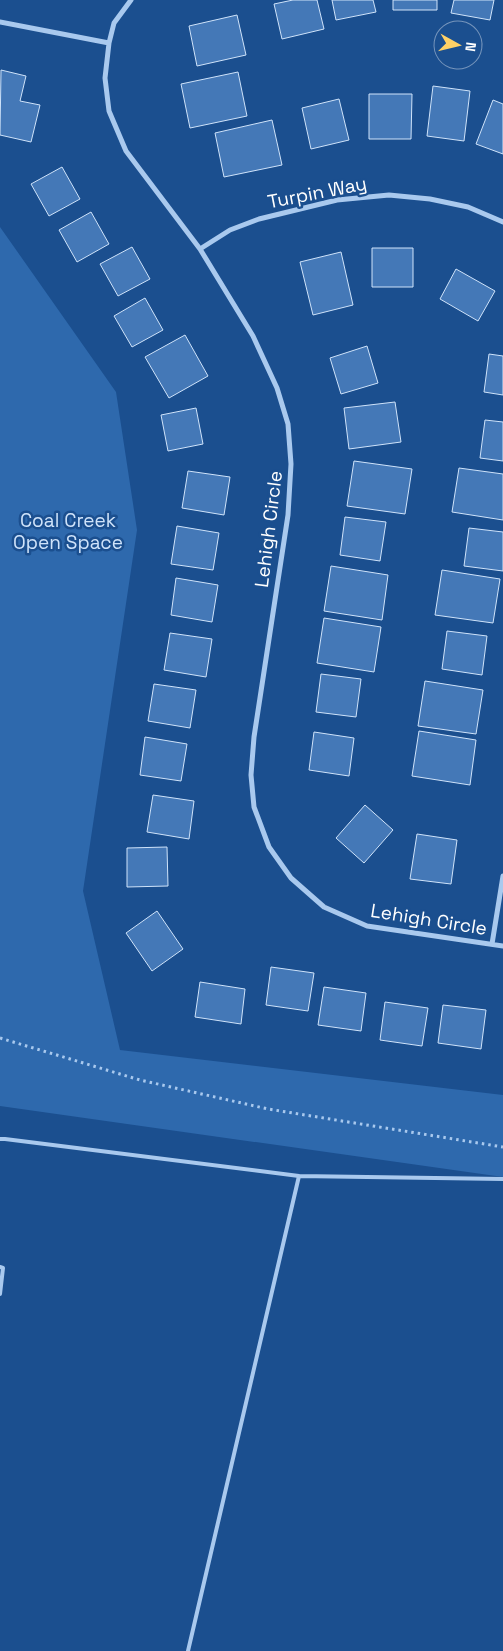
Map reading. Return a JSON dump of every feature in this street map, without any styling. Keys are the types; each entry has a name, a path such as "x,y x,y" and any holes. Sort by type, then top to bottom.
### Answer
{"street":[{"name":"Lehigh Circle","path":"131,0 114,23 109,43 105,78 109,111 126,152 200,249 253,336 277,388 288,424 291,464 288,515 254,736 251,775 254,807 269,847 291,878 324,907 367,926 503,946"},
{"path":"0,22 109,43"},
{"name":"Turpin Way","path":"200,249 230,230 259,219 337,200 389,195 430,199 468,207 503,222"},
{"path":"492,944 503,876"}],"lane":[{"path":"0,1140 5,1139 299,1176 503,1179"},
{"path":"188,1651 299,1176"},
{"path":"0,1268 3,1268 0,1294"}],"path":[{"path":"0,1038 140,1080 268,1109 503,1147"}],"green space":[{"name":"Coal Creek Open Space","path":"0,227 116,392 137,530 83,891 120,1050 503,1095 503,1177 0,1106"}],"building":[{"path":"293,0 317,0 324,29 282,39 274,4"},
{"path":"332,0 373,0 376,12 336,20"},
{"path":"393,0 437,0 437,10 393,10"},
{"path":"454,0 494,0 490,20 451,13"},
{"path":"237,15 246,55 197,66 189,26"},
{"path":"1,70 26,76 20,101 40,105 31,142 0,135"},
{"path":"238,72 247,116 190,128 181,84"},
{"path":"433,86 470,91 464,141 427,136"},
{"path":"369,94 412,94 411,139 369,139"},
{"path":"339,99 349,140 311,149 302,108"},
{"path":"493,100 503,104 503,154 476,144"},
{"path":"272,120 282,165 224,177 215,133"},
{"path":"62,167 80,199 49,216 31,184"},
{"path":"91,212 109,244 77,262 59,230"},
{"path":"132,247 150,279 118,296 100,264"},
{"path":"372,248 413,248 413,287 372,287"},
{"path":"341,252 353,305 313,315 300,262"},
{"path":"456,269 495,291 478,321 440,299"},
{"path":"145,298 163,330 132,347 114,316"},
{"path":"185,335 208,376 169,398 145,357"},
{"path":"367,346 378,383 341,394 330,358"},
{"path":"489,354 503,356 503,395 484,392"},
{"path":"395,402 401,442 349,449 344,408"},
{"path":"196,408 203,444 168,451 161,415"},
{"path":"485,420 503,422 503,461 480,458"},
{"path":"354,461 412,469 405,514 347,506"},
{"path":"459,468 503,474 503,520 452,512"},
{"path":"188,471 230,477 224,515 182,508"},
{"path":"345,517 386,522 380,561 340,555"},
{"path":"177,526 219,533 213,570 171,564"},
{"path":"469,528 503,532 503,571 464,566"},
{"path":"331,566 388,575 382,620 324,611"},
{"path":"442,570 500,579 493,623 435,615"},
{"path":"176,578 218,585 212,622 171,615"},
{"path":"324,618 381,627 374,672 317,663"},
{"path":"447,631 487,636 482,675 442,669"},
{"path":"170,633 212,639 206,677 164,670"},
{"path":"321,674 361,679 356,717 316,712"},
{"path":"425,681 483,690 476,734 418,726"},
{"path":"154,684 196,690 190,728 148,721"},
{"path":"419,731 476,740 470,785 412,776"},
{"path":"314,732 354,738 349,776 309,770"},
{"path":"145,737 187,744 181,781 140,775"},
{"path":"153,795 194,801 189,839 147,832"},
{"path":"365,805 393,830 364,863 336,838"},
{"path":"417,834 457,840 451,884 410,879"},
{"path":"167,847 168,886 127,887 127,848"},
{"path":"157,911 183,949 152,971 126,933"},
{"path":"271,967 314,973 308,1011 266,1005"},
{"path":"200,982 245,989 241,1024 195,1017"},
{"path":"324,987 366,993 361,1031 318,1025"},
{"path":"385,1002 428,1008 422,1046 380,1040"},
{"path":"443,1005 486,1010 481,1049 438,1043"}]}
